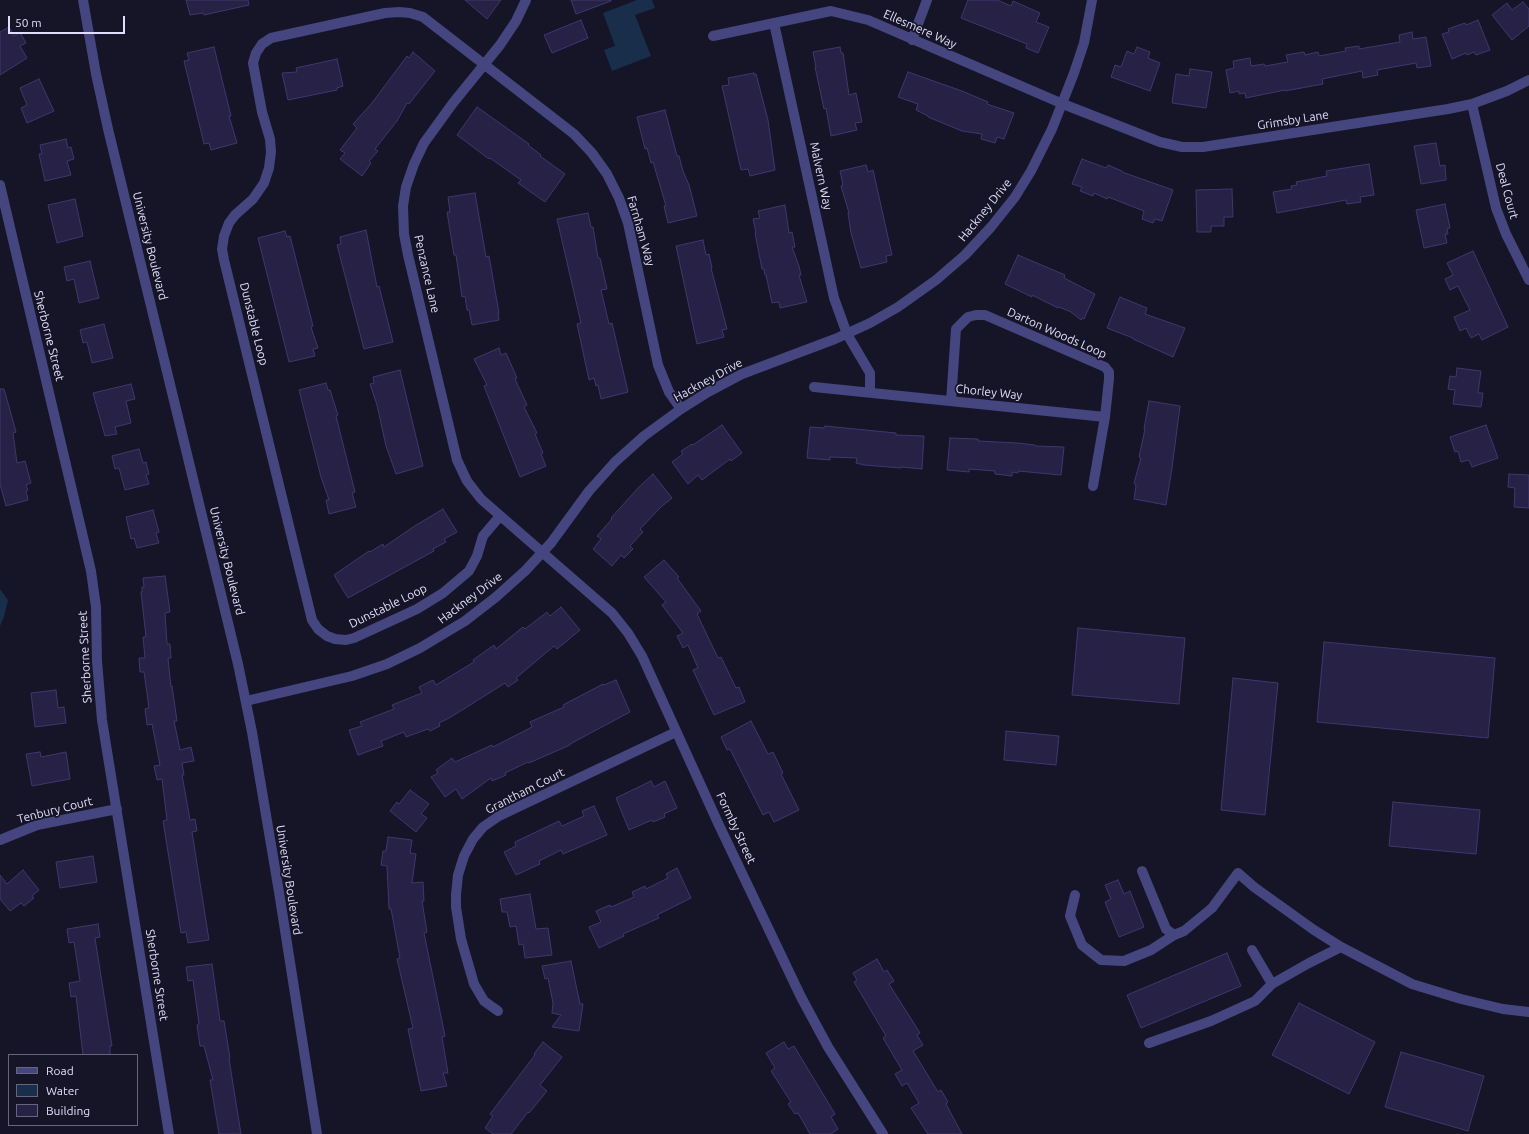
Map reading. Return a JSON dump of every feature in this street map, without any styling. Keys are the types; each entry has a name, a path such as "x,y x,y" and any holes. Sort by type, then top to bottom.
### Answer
{"street":[{"name":"University Boulevard","path":"83,0 94,67 108,130 246,701 279,892 316,1134"},
{"name":"Penzance Lane","path":"526,0 516,21 500,45 424,143 414,164 406,187 403,206 404,234 408,255 457,460 467,481 481,499 543,552"},
{"path":"912,40 927,0"},
{"name":"Hackney Drive","path":"246,701 352,676 387,664 420,648 465,621 525,572 543,552 589,491 615,462 644,436 681,409 708,392 742,374 847,334 870,323 898,307 936,280 965,255 991,227 1015,197 1031,171 1063,104 1084,43 1092,0"},
{"name":"Ellesmere Way","path":"713,36 831,11 868,20 1063,104"},
{"name":"Dunstable Loop","path":"484,65 423,17 410,13 385,13 271,38 262,44 256,53 253,63 262,112 270,139 271,152 269,168 264,183 253,199 235,215 229,223 224,236 222,249 312,620 318,629 327,636 335,639 346,640 354,638 417,609 443,593 469,571 477,556 483,536 500,516"},
{"name":"Malvern Way","path":"774,23 834,298 847,334"},
{"name":"Farnham Way","path":"484,65 574,134 592,153 607,174 619,198 628,223 658,365 669,392 681,409"},
{"name":"Grimsby Lane","path":"1063,104 1160,142 1182,147 1203,147 1472,104 1507,91 1529,80"},
{"name":"Deal Court","path":"1472,104 1496,208 1506,234 1529,280"},
{"name":"Sherborne Street","path":"0,185 91,572 96,607 97,662 102,720 169,1134"},
{"name":"Darton Woods Loop","path":"951,401 956,329 968,317 976,315 985,315 1105,367 1109,372 1105,417 1093,486"},
{"path":"847,334 870,373 870,392"},
{"name":"Chorley Way","path":"814,387 1105,417"},
{"name":"Formby Street","path":"543,552 612,613 628,633 642,656 676,732 801,997 828,1047 883,1134"},
{"name":"Grantham Court","path":"498,1011 484,1001 474,984 461,939 456,907 458,875 464,856 473,839 484,827 499,816 676,732"},
{"name":"Tenbury Court","path":"0,840 37,825 117,809"},
{"path":"1142,872 1166,929 1174,935"},
{"path":"1075,895 1070,916 1082,945 1101,960 1124,961 1151,950 1174,935 1184,932 1212,908 1238,874 1297,919 1341,947 1412,984 1461,999 1503,1009 1529,1012"},
{"path":"1150,1043 1211,1021 1255,1001 1272,984 1341,947"},
{"path":"1252,950 1272,984"}],"water":[{"path":"637,0 652,0 655,8 635,15 651,56 612,71 604,50 615,46 603,13"},
{"path":"0,589 8,600 0,626"}],"building":[{"path":"186,0 248,0 249,5 204,15 203,13 190,15"},
{"path":"465,0 501,0 487,19"},
{"path":"571,0 611,0 611,1 576,14"},
{"path":"968,0 997,0 1011,6 1013,1 1040,13 1036,22 1049,27 1038,53 1026,48 1027,44 961,18"},
{"path":"1523,2 1529,9 1529,26 1512,40 1492,15 1507,3 1512,10"},
{"path":"581,20 588,38 552,53 544,35"},
{"path":"1478,20 1490,50 1476,55 1474,52 1467,55 1466,53 1452,59 1442,34 1449,32 1448,29 1465,23 1466,25"},
{"path":"9,27 14,36 20,32 26,43 20,46 27,58 0,75 0,32"},
{"path":"1412,32 1413,39 1426,37 1431,66 1417,68 1416,63 1377,70 1378,75 1363,78 1362,71 1322,79 1323,84 1246,98 1245,93 1239,94 1239,91 1230,93 1226,70 1234,68 1233,61 1250,58 1251,66 1264,64 1265,66 1288,62 1286,55 1304,52 1305,55 1318,52 1319,56 1346,51 1345,48 1359,46 1359,49 1400,42 1399,35"},
{"path":"214,47 231,116 229,116 237,143 211,150 209,143 204,144 184,61 189,60 187,53"},
{"path":"840,47 841,53 843,53 849,95 856,93 862,122 855,123 857,130 831,136 813,52"},
{"path":"1137,47 1150,52 1148,58 1160,63 1150,91 1111,77 1115,65 1121,67 1127,51 1134,54"},
{"path":"413,52 435,71 409,104 407,103 397,121 375,149 378,151 369,161 371,163 362,176 340,159 345,153 340,150 357,128 353,124 372,103 407,56 409,58"},
{"path":"337,59 343,86 337,88 337,90 288,100 282,73 297,72 296,68"},
{"path":"1190,69 1212,72 1206,108 1172,103 1176,74 1189,76"},
{"path":"908,72 962,91 988,102 987,104 1014,113 1004,139 997,137 995,143 981,139 982,134 962,131 928,117 916,110 918,104 898,97"},
{"path":"754,73 754,75 756,74 768,120 775,170 750,176 748,169 741,170 722,86 729,85 728,78"},
{"path":"39,79 54,111 27,123 21,108 27,105 20,88"},
{"path":"477,107 529,144 528,145 541,155 540,156 565,174 545,202 518,183 521,180 490,158 489,159 457,135"},
{"path":"665,110 677,156 679,156 689,185 697,216 668,223 664,206 666,206 653,162 651,163 647,148 645,149 637,117"},
{"path":"66,139 68,148 71,147 74,159 67,161 71,175 45,181 39,154 42,154 40,145"},
{"path":"1436,143 1440,166 1445,165 1446,180 1421,184 1414,146"},
{"path":"1082,159 1106,168 1108,165 1122,172 1173,190 1162,221 1155,219 1153,223 1142,219 1144,211 1108,197 1107,199 1094,193 1093,196 1080,191 1082,187 1072,184"},
{"path":"1369,164 1374,195 1360,197 1361,202 1347,204 1346,200 1277,213 1273,192 1292,189 1291,186 1297,185 1296,182 1327,176 1326,171"},
{"path":"866,165 868,172 873,170 892,255 886,256 887,262 861,268 851,233 849,213 841,186 843,185 840,171"},
{"path":"1232,189 1233,217 1224,217 1224,226 1211,226 1211,232 1197,232 1196,190"},
{"path":"475,193 486,257 489,256 499,320 472,325 469,310 467,310 465,296 462,297 456,255 454,255 447,212 450,212 448,197"},
{"path":"75,199 83,236 57,243 48,205"},
{"path":"1445,204 1450,228 1447,229 1448,234 1445,234 1447,243 1424,248 1416,210"},
{"path":"785,205 789,233 792,232 795,247 792,247 799,266 801,275 799,275 807,302 780,308 779,302 772,303 766,275 764,269 762,269 753,219 760,218 758,211"},
{"path":"588,213 591,227 593,227 598,258 600,258 607,289 601,290 609,324 612,323 628,392 601,399 598,385 596,386 594,378 589,380 577,324 581,323 557,219"},
{"path":"366,230 377,287 379,286 393,342 364,349 337,245 341,244 340,237"},
{"path":"285,231 287,237 290,236 313,326 311,327 318,348 313,349 315,356 289,362 258,238"},
{"path":"703,240 706,255 709,254 711,268 727,329 722,330 724,337 697,344 676,246"},
{"path":"1473,251 1508,327 1482,340 1479,334 1471,338 1466,328 1460,331 1454,317 1470,310 1458,286 1450,290 1445,279 1453,275 1447,263"},
{"path":"1018,255 1065,275 1064,278 1095,294 1084,319 1082,318 1081,320 1071,312 1059,307 1058,308 1032,295 1032,297 1005,284"},
{"path":"90,261 99,298 79,303 74,279 67,281 64,267"},
{"path":"1120,297 1147,308 1145,314 1185,328 1173,357 1133,338 1107,328"},
{"path":"104,324 113,358 92,363 87,342 83,343 80,330"},
{"path":"499,348 501,355 506,353 517,378 515,379 527,405 524,407 537,433 535,434 543,453 541,454 546,466 520,477 484,386 487,385 474,359"},
{"path":"1457,368 1481,371 1478,393 1483,393 1481,407 1453,404 1455,390 1448,389 1450,376 1456,377"},
{"path":"400,370 423,466 396,474 386,446 377,405 370,384 374,383 373,377"},
{"path":"326,383 328,390 330,390 338,415 336,416 355,492 352,493 356,507 329,514 326,500 329,500 321,477 299,390"},
{"path":"131,384 135,399 126,401 131,423 115,427 117,434 105,436 93,393"},
{"path":"0,389 4,389 16,432 13,433 17,463 25,461 31,483 26,485 28,490 26,491 28,500 6,506 0,484"},
{"path":"1149,401 1180,406 1166,505 1134,499 1136,486 1134,483 1141,458 1139,457"},
{"path":"722,425 742,453 731,461 730,459 702,480 698,475 688,484 672,462 683,454 681,451 692,444 693,445"},
{"path":"1486,425 1498,458 1472,467 1469,460 1461,462 1458,451 1455,452 1450,437"},
{"path":"825,426 896,433 896,435 924,436 922,469 864,465 856,463 857,458 830,457 830,460 807,458 810,427 824,428"},
{"path":"950,438 978,439 978,441 1018,443 1035,446 1064,447 1061,475 1018,471 1018,473 1012,472 1012,476 995,474 995,471 969,469 969,472 947,470"},
{"path":"139,449 143,463 146,462 149,474 146,475 149,484 125,490 119,468 115,469 112,456"},
{"path":"653,474 672,498 640,529 643,532 630,546 633,549 624,558 621,555 612,566 593,549 601,539 597,536 639,487"},
{"path":"1509,474 1529,475 1529,508 1514,507 1515,488 1508,487"},
{"path":"443,509 457,532 444,539 446,542 433,549 434,551 348,598 334,575 369,551 370,552 383,544 384,547"},
{"path":"153,510 159,532 156,533 159,543 137,548 134,538 131,539 126,517"},
{"path":"664,560 679,577 677,578 701,611 697,614 718,658 721,657 736,688 739,687 745,702 714,715 693,670 698,668 688,645 683,648 677,636 683,633 662,605 666,602 644,577"},
{"path":"165,576 170,612 165,613 167,644 170,644 171,658 168,658 177,721 174,721 180,750 191,747 194,761 182,763 184,775 182,775 190,820 195,819 197,831 192,832 209,940 188,943 186,932 181,933 163,821 167,820 162,779 157,780 154,766 160,765 152,724 147,725 145,709 149,708 144,672 140,672 139,658 145,658 143,637 146,637 141,592 142,587 144,587 143,578"},
{"path":"561,607 580,630 557,649 554,646 516,678 518,680 508,687 505,683 439,723 440,726 430,731 428,729 406,737 404,732 381,741 383,746 358,755 349,730 362,726 360,722 394,709 392,705 422,693 419,687 433,680 436,685 474,662 473,660 494,645 496,649 523,627 525,629 547,612 550,616"},
{"path":"1078,628 1185,638 1179,704 1072,695"},
{"path":"1324,642 1495,658 1488,738 1317,722"},
{"path":"1233,678 1278,683 1265,815 1221,810"},
{"path":"616,680 630,712 570,745 529,763 528,762 505,773 506,775 492,781 491,778 462,799 456,789 445,797 431,777 438,773 436,770 452,758 455,762 492,745 493,747 532,727 530,722 564,707 563,705 603,684 604,685"},
{"path":"56,690 58,708 64,707 66,723 35,727 31,693"},
{"path":"751,721 768,754 773,752 783,773 781,774 799,810 774,822 769,812 763,815 730,749 727,750 721,737"},
{"path":"1006,731 1059,736 1056,765 1004,760"},
{"path":"40,752 41,757 66,752 70,779 32,786 26,754"},
{"path":"651,781 654,787 665,781 677,808 664,814 665,817 653,822 652,820 629,830 616,798"},
{"path":"410,790 429,804 421,814 427,818 416,832 390,811 397,802 399,804"},
{"path":"1393,802 1480,810 1476,854 1389,846"},
{"path":"594,806 607,835 563,854 561,850 539,861 540,864 516,875 504,852 516,846 515,842 559,821 562,826 584,816 582,811"},
{"path":"388,837 412,840 410,853 416,854 412,883 423,882 424,901 422,901 427,932 424,933 445,1036 442,1037 448,1073 443,1073 447,1086 421,1091 408,1029 413,1028 397,959 400,958 391,909 389,909 387,866 381,865 383,851 386,851"},
{"path":"93,856 97,882 60,888 56,862"},
{"path":"677,868 691,898 657,915 659,918 623,934 624,936 599,948 589,927 601,922 596,911 610,905 611,907 634,897 632,892 645,886 646,889 668,878 666,874"},
{"path":"23,870 39,890 32,896 34,898 24,906 21,903 10,911 0,899 0,875 7,884"},
{"path":"1118,880 1124,894 1130,891 1144,927 1119,937 1105,902 1111,899 1105,885"},
{"path":"530,894 536,929 548,928 552,955 525,958 523,944 519,945 516,926 510,927 507,912 502,912 500,899"},
{"path":"98,924 100,937 95,938 112,1046 110,1046 110,1054 83,1054 76,996 71,997 69,983 80,981 74,942 69,943 67,929"},
{"path":"1227,953 1241,986 1141,1028 1127,995"},
{"path":"877,959 884,972 887,970 894,981 889,984 920,1033 917,1035 923,1045 913,1051 938,1092 941,1090 948,1102 946,1104 962,1134 928,1134 911,1108 919,1103 907,1083 902,1086 895,1074 902,1070 883,1038 886,1036 854,982 857,980 853,973"},
{"path":"571,961 580,1004 583,1004 579,1031 552,1027 561,1015 552,1013 553,1003 548,978 545,979 542,966"},
{"path":"212,964 220,1021 224,1021 241,1134 219,1134 210,1080 213,1080 204,1046 200,1046 197,1025 199,1024 193,980 188,981 186,967"},
{"path":"1299,1003 1375,1042 1349,1094 1272,1055"},
{"path":"543,1042 562,1057 540,1085 547,1091 511,1134 493,1134 485,1128 493,1116 490,1114 535,1055 534,1054"},
{"path":"784,1042 788,1049 794,1046 835,1114 831,1117 838,1129 831,1134 810,1134 798,1113 795,1114 788,1104 791,1102 771,1071 775,1068 766,1053"},
{"path":"1401,1052 1484,1076 1468,1131 1385,1107"}]}
